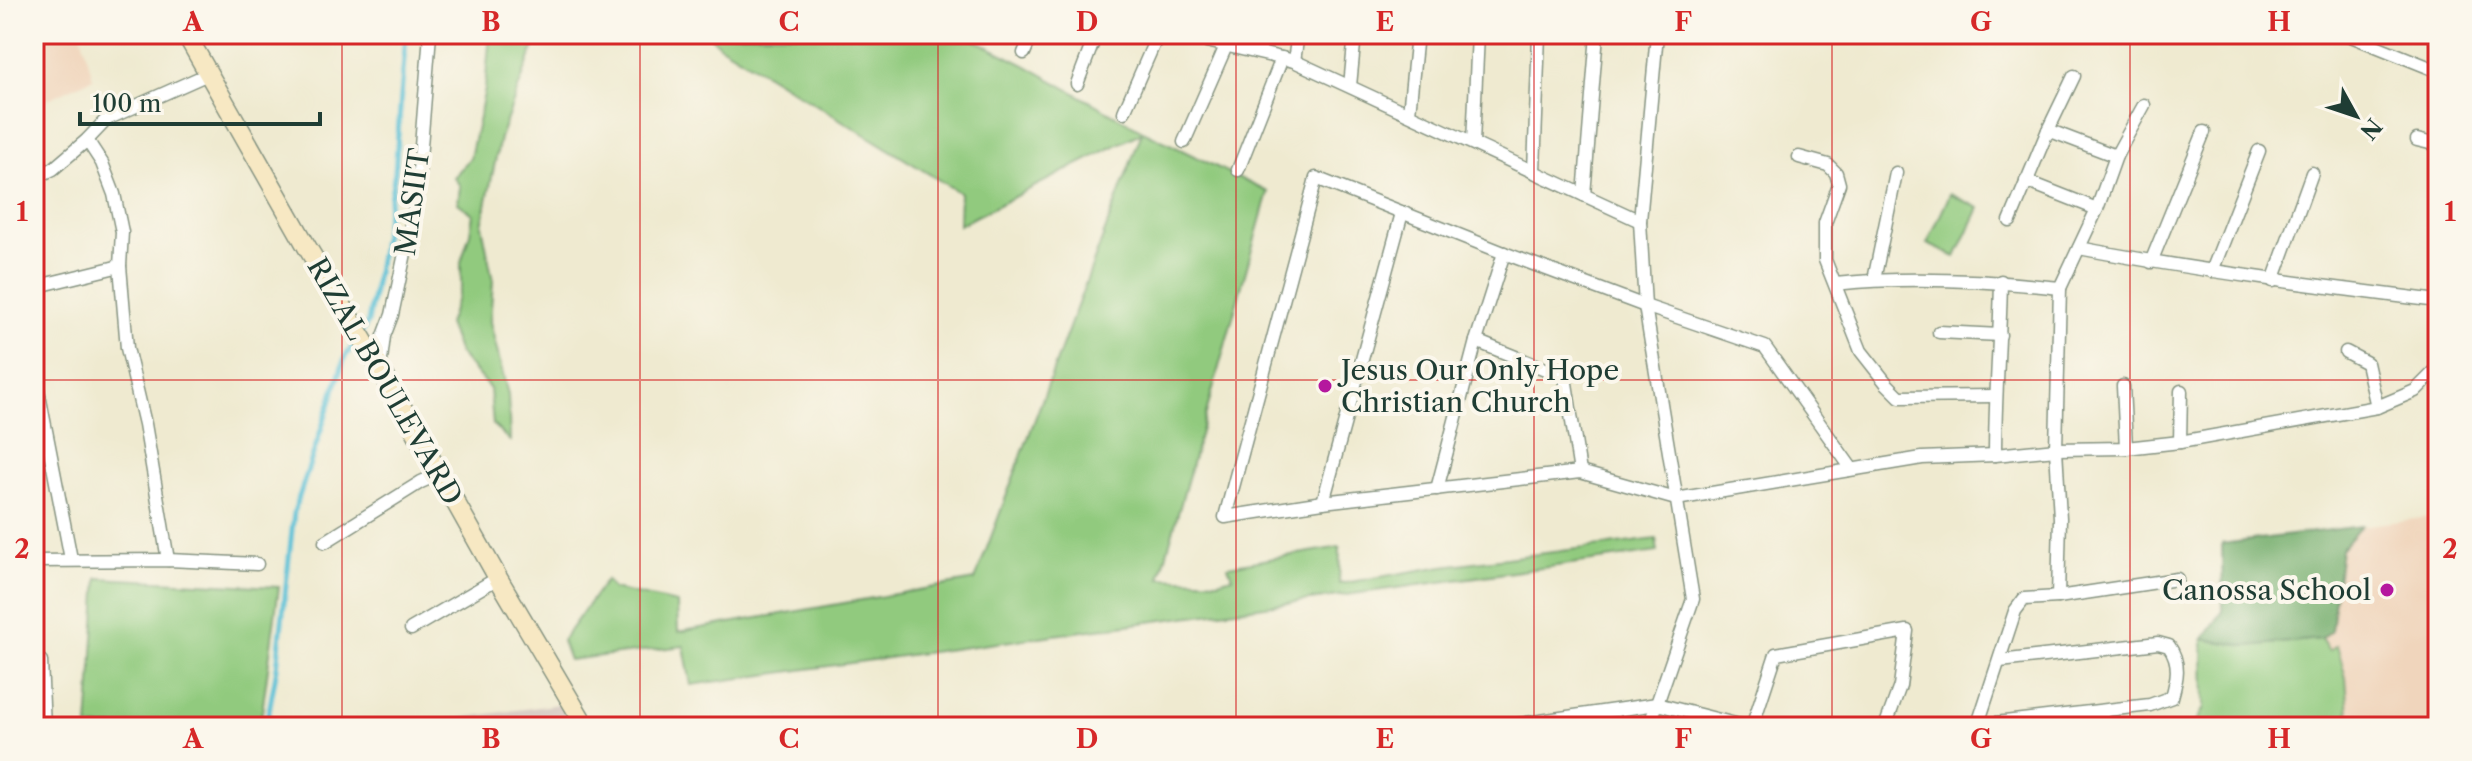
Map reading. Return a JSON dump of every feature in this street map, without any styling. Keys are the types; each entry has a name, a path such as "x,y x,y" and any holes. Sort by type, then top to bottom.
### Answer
{"main road":[{"name":"RIZAL BOULEVARD","path":"186,34 586,727"}],"street":[{"name":"MASIIT","path":"378,364 392,315 417,196 430,34"},
{"path":"1024,53 1032,34"},
{"path":"1077,84 1096,34"},
{"path":"1124,112 1158,34"},
{"path":"1176,34 1288,59 1640,221"},
{"path":"1238,170 1298,34"},
{"path":"1350,86 1355,34"},
{"path":"1409,113 1417,34"},
{"path":"1473,143 1478,34"},
{"path":"1534,171 1539,34"},
{"path":"1584,195 1597,34"},
{"path":"1649,727 1693,599 1645,306 1640,221 1657,34"},
{"path":"2346,34 2438,71"},
{"path":"1184,142 1226,46"},
{"path":"34,178 53,169 107,119 208,74"},
{"path":"2010,221 2074,76"},
{"path":"2058,597 2060,518 2056,449 2060,288 2097,209 2116,156 2144,105"},
{"path":"2048,130 2116,156"},
{"path":"2151,262 2204,132"},
{"path":"87,140 102,163 114,194 122,232 120,266 127,348 145,424 168,560"},
{"path":"2417,140 2438,145"},
{"path":"2212,271 2259,151"},
{"path":"1799,157 1828,165 1836,173 1839,184 1825,223 1825,260 1861,351 1887,384 1900,397 1995,396"},
{"path":"1874,280 1896,173"},
{"path":"2273,281 2312,173"},
{"path":"1852,469 1765,347 1504,253 1316,178 1225,517 1323,502 1580,472 1676,499 1922,458 2056,449 2126,448 2180,442 2377,407 2415,391 2438,365"},
{"path":"2026,181 2097,209"},
{"path":"1323,502 1402,213"},
{"path":"2079,248 2273,281 2438,301"},
{"path":"1437,489 1476,341 1504,253"},
{"path":"34,287 120,266"},
{"path":"1835,284 1874,280 2001,281 2060,288"},
{"path":"1995,455 2001,281"},
{"path":"1939,332 2000,335"},
{"path":"1476,341 1565,377 1580,472"},
{"path":"2346,352 2367,363 2377,407"},
{"path":"34,369 71,559"},
{"path":"2123,386 2126,448"},
{"path":"2180,442 2181,391"},
{"path":"325,542 439,474"},
{"path":"34,561 168,560 257,564"},
{"path":"411,629 498,578"},
{"path":"2000,661 2158,643 2169,646 2176,656 2177,679 2172,697 2150,705 1978,726 2015,611 2024,599 2058,597 2177,579"},
{"path":"1499,727 1657,704 1750,727 1776,654 1907,631 1900,686 1885,727"},
{"path":"41,661 44,727"}],"shaded area":[{"path":"34,34 81,34 93,78 34,106"},
{"name":"Canossa School","path":"2438,516 2438,727 2193,727 2204,708 2203,639 2247,646 2331,631 2341,549 2361,526"},
{"path":"560,704 573,727 395,727"}],"green space":[{"path":"490,34 541,34 500,138 482,225 493,281 490,322 508,395 510,441 493,425 490,389 459,353 448,324 461,287 461,262 473,214 458,203 460,186 454,177 470,158 485,89"},
{"path":"708,34 963,34 1143,131 1268,192 1160,578 1218,581 1232,577 1228,566 1340,547 1339,584 1443,566 1656,539 1658,552 691,685 684,646 569,660 562,641 606,580 613,589 677,603 678,632 975,580 1142,132 959,225 960,193 719,45"},
{"path":"1950,194 1979,208 1956,257 1927,244"},
{"path":"2361,526 2341,549 2331,631 2321,639 2247,646 2203,639 2223,611 2222,544"},
{"path":"98,578 279,587 260,727 88,727"},
{"path":"2203,639 2247,646 2321,639 2329,651 2337,645 2346,678 2350,727 2193,727 2204,708"}],"waterway":[{"path":"362,332 368,322 395,172 406,34"},
{"path":"266,727 277,668 294,512 345,357 356,341"}],"place":[{"name":"Jesus Our Only Hope Christian Church","path":"1325,386"},
{"name":"Canossa School","path":"2387,590"}]}
